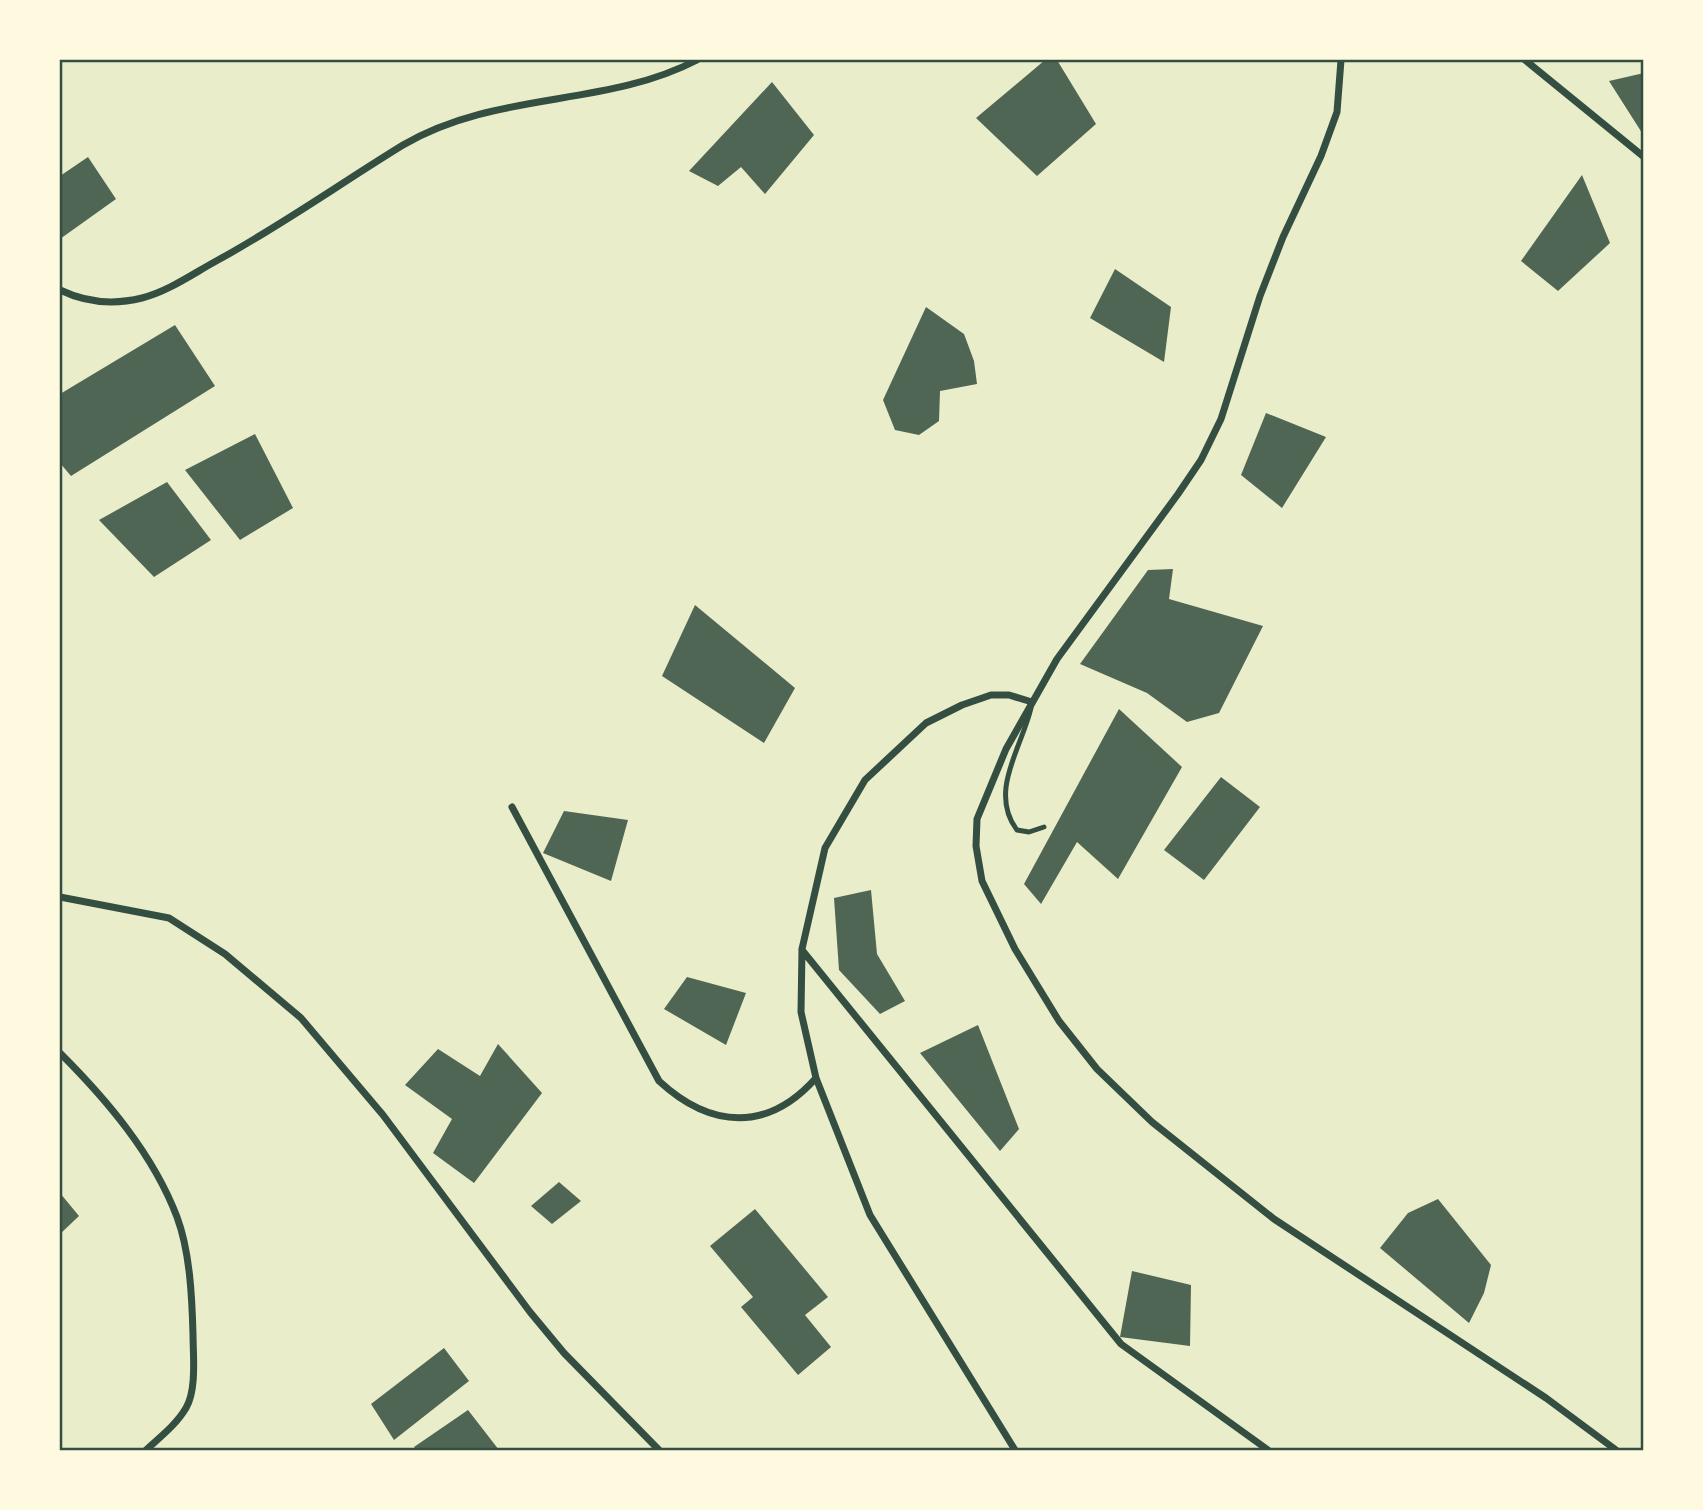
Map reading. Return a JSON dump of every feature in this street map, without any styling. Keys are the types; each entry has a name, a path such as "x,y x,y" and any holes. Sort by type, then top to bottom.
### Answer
{"street":[{"path":"60,290 73,296 107,303 143,298 181,281 262,235 405,145 438,128 485,111 658,79 697,60"},
{"path":"1342,60 1337,112 1321,156 1283,237 1221,419 1201,460 1057,659 1032,702 984,798 977,819 976,846 982,881 997,916 1036,988 1059,1021 1097,1069 1152,1122 1263,1211 1546,1398 1616,1451"},
{"path":"1525,60 1643,157"},
{"path":"1014,1451 870,1215 816,1078 801,1012 802,949 825,848 865,780 926,723 962,705 991,695 1009,695 1032,702"},
{"path":"512,807 659,1081 678,1098 720,1115 756,1118 779,1110 800,1096 816,1078"},
{"path":"60,897 169,918 225,954 301,1018 376,1106 530,1312 564,1353 659,1451"},
{"path":"802,949 1121,1343 1268,1451"},
{"path":"60,1053 91,1085 153,1167 178,1219 192,1305 192,1379 188,1405 176,1423 146,1451"}],"lane":[{"path":"1032,702 1012,757 1005,799 1010,820 1017,830 1029,832 1044,827"}],"building":[{"path":"1045,60 1057,60 1096,124 1037,176 976,118"},
{"path":"1644,73 1644,136 1609,81"},
{"path":"772,82 814,135 765,194 741,167 718,186 689,171"},
{"path":"88,157 116,199 60,239 60,176"},
{"path":"1582,175 1610,243 1558,291 1521,261"},
{"path":"1115,269 1171,307 1164,362 1090,318"},
{"path":"926,307 964,334 974,361 977,384 940,391 939,421 919,435 895,430 883,400"},
{"path":"175,325 215,386 71,476 60,463 60,394"},
{"path":"1266,413 1326,437 1282,508 1241,475"},
{"path":"255,434 293,508 240,540 185,470"},
{"path":"167,482 211,540 154,577 99,520"},
{"path":"1173,569 1169,599 1263,626 1219,713 1187,722 1147,693 1080,664 1148,570"},
{"path":"695,605 795,688 764,743 662,676"},
{"path":"1119,709 1182,767 1118,879 1077,842 1041,904 1024,884"},
{"path":"1221,777 1260,807 1204,880 1164,850"},
{"path":"564,811 628,820 611,881 543,853"},
{"path":"871,890 877,954 905,1001 880,1014 839,970 834,898"},
{"path":"687,977 746,993 726,1045 664,1009"},
{"path":"978,1025 1019,1129 1000,1151 920,1053"},
{"path":"498,1044 542,1093 474,1183 433,1153 452,1119 405,1085 438,1049 480,1076"},
{"path":"559,1182 581,1201 552,1224 531,1206"},
{"path":"60,1193 79,1216 60,1234"},
{"path":"1438,1199 1491,1265 1484,1293 1469,1323 1380,1248 1408,1213"},
{"path":"755,1209 828,1297 805,1315 831,1347 798,1375 741,1307 753,1297 710,1246"},
{"path":"1132,1271 1191,1285 1190,1346 1120,1337"},
{"path":"444,1348 469,1381 394,1440 371,1404"},
{"path":"468,1410 499,1450 416,1450 414,1447"}]}
